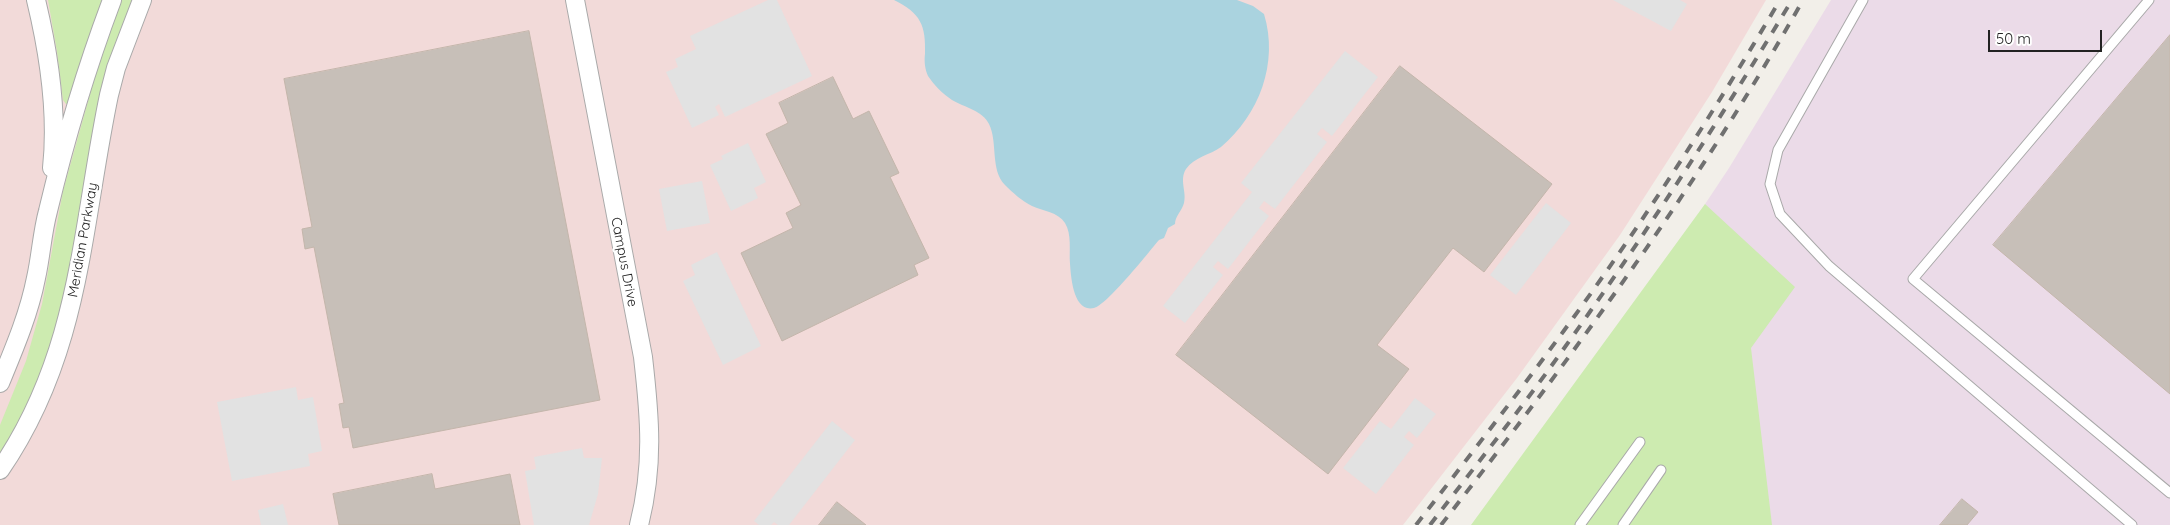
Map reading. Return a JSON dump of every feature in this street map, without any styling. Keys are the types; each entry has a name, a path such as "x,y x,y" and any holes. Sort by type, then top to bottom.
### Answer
{"street":[{"path":"0,383 26,316 36,280 47,212 52,164 53,119 49,67 36,0"},
{"path":"47,212 80,96 112,0"},
{"name":"Meridian Parkway","path":"0,470 31,419 62,341 78,280 109,95 116,68 142,0"},
{"name":"Campus Drive","path":"574,0 643,357 651,444 649,468 639,525"}],"lane":[{"path":"1863,0 1778,150 1770,184 1780,214 1829,266 2132,525"},
{"path":"2148,0 1913,279 2170,493"},
{"path":"1580,525 1640,442"},
{"path":"1623,525 1661,470"}],"shaded area":[{"path":"0,0 1766,0 1712,92 1620,235 1517,378 1403,525 0,525"},
{"path":"768,0 777,0 812,76 725,117 719,104 715,107 719,115 692,128 666,72 678,67 675,59 696,49 690,36"},
{"path":"1613,0 1680,0 1687,4 1671,31"},
{"path":"1831,0 2170,0 2170,525 1474,525 1652,284 1729,168"},
{"path":"1345,51 1378,77 1332,136 1322,128 1317,134 1327,142 1275,209 1264,201 1259,208 1269,216 1228,269 1218,261 1213,267 1223,275 1185,323 1163,306 1252,192 1241,183"},
{"path":"748,143 766,182 754,188 758,198 731,211 710,165 723,159 721,156"},
{"path":"702,181 710,223 667,231 659,189"},
{"path":"1546,203 1571,223 1516,295 1490,275"},
{"path":"717,252 761,346 723,365 683,281 695,275 691,265"},
{"path":"296,387 298,400 313,397 322,451 308,454 310,466 232,481 217,402"},
{"path":"1415,398 1436,414 1417,438 1409,431 1404,437 1414,445 1376,494 1343,468 1380,421 1391,429"},
{"path":"832,421 855,440 789,525 778,525 774,522 771,525 759,525 754,521"},
{"path":"582,448 584,458 602,458 598,494 589,525 534,525 525,471 536,469 534,457"},
{"path":"283,504 288,525 261,525 258,510"}],"green space":[{"path":"48,0 103,0 80,63 68,104 63,100"},
{"path":"122,0 133,0 114,49 98,106 65,302 54,342 24,415 0,458 0,425 26,361 42,304 63,191 102,51"},
{"path":"1705,204 1795,287 1751,348 1772,525 1471,525"}],"water":[{"path":"894,0 1237,0 1253,6 1264,14 1268,32 1269,51 1267,69 1255,104 1246,120 1221,147 1193,162 1186,169 1183,177 1184,203 1175,224 1168,228 1164,238 1159,240 1108,298 1094,308 1087,308 1077,299 1072,285 1069,237 1065,223 1058,216 1025,202 1014,194 1000,179 997,172 992,131 989,124 978,113 949,98 930,79 925,68 925,44 920,21 910,10"}],"building":[{"path":"529,31 600,400 353,448 349,427 343,428 339,404 344,403 314,247 305,249 302,229 312,227 284,79"},
{"path":"2170,35 2170,394 1993,245"},
{"path":"1400,66 1552,184 1484,272 1453,248 1377,345 1409,369 1328,474 1176,355"},
{"path":"833,77 853,119 869,111 899,173 890,177 929,258 914,265 918,275 782,341 741,253 793,228 786,213 801,205 766,134 788,123 779,103"},
{"path":"432,474 435,489 510,474 520,525 339,525 333,494"},
{"path":"1962,499 1978,512 1967,525 1940,525"},
{"path":"837,502 866,525 819,525"}],"railway":[{"path":"1416,525 1542,360 1615,259 1700,131 1780,0"},
{"path":"1430,525 1533,391 1611,281 1704,142 1792,0"},
{"path":"1441,525 1538,398 1677,204 1721,137 1803,0"}]}
